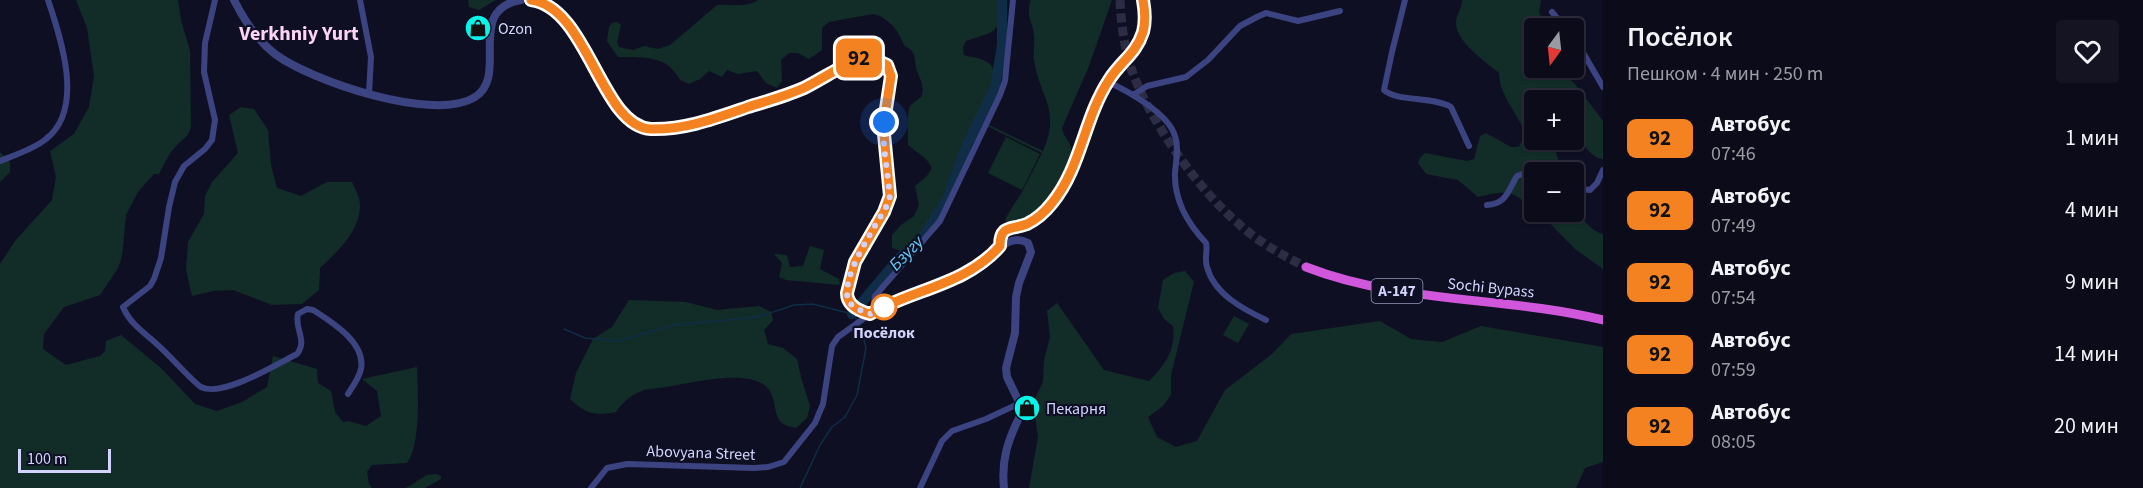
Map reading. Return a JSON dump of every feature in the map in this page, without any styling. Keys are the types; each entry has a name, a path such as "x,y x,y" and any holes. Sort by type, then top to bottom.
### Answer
{"highway":[{"name":"Sochi Bypass","path":"1306,267 1383,289 1472,301 1549,308 1603,320"}],"street":[{"path":"0,161 47,139 64,117 67,93 66,68 58,28 48,0"},
{"path":"215,0 205,43 204,72 214,113 212,140 205,149 184,166 176,182 169,207 161,258 154,279 150,286 123,307 135,326 202,387 218,388 236,384 297,354 303,342 297,325 298,314 307,309 313,310 354,343 361,356 361,368 348,394"},
{"path":"234,0 258,38 276,55 313,74 369,94 392,100 436,105 473,99 485,88 490,67 490,29 493,18 501,8 521,0"},
{"path":"360,0 371,57 369,94"},
{"path":"531,0 542,1 555,9 568,23 619,109 634,123 647,129 690,126 749,107 804,88 859,58 876,60 887,65 891,76 884,122 884,147 890,196 884,212 855,262 847,298 856,308 870,314"},
{"path":"879,309 874,302 875,296 940,221 1000,95 1005,81 1013,0"},
{"name":"Abovyana Street","path":"591,488 607,468 627,464 754,468 784,462 815,423 823,404 832,346 838,337 879,309 946,283 977,268 1000,246 1001,235 1004,231 1036,219 1054,200 1071,171 1092,111 1108,82 1135,51 1145,19 1143,0"},
{"path":"1405,0 1384,90 1391,95 1428,99 1451,107 1469,146"},
{"path":"1133,95 1147,86 1186,77 1208,60 1240,26 1266,13 1298,21 1340,10"},
{"path":"1552,12 1557,18"},
{"path":"1584,55 1603,87"},
{"path":"1108,82 1133,95 1160,115 1175,135 1177,144 1175,183 1184,213 1206,243 1206,266 1212,279 1242,309 1266,320"},
{"path":"1584,189 1590,190 1598,183 1603,170"},
{"path":"1487,205 1496,205 1507,197 1517,176 1524,173"},
{"path":"1000,246 1014,240 1024,241 1030,246 1031,252 1019,283 1016,297 1015,333 1006,368 1007,377 1020,403 1021,414 1006,446 1002,472 1004,488"},
{"path":"920,488 942,441 952,431 986,419 1020,403"}],"green space":[{"path":"76,0 178,0 190,51 191,126 187,135 169,155 159,174 154,174 138,192 126,215 122,256 118,268 100,295 64,307 44,334 43,349 66,365 100,356 105,351 106,341 121,335 161,368 195,404 217,411 242,402 267,387 273,356 317,369 318,383 331,391 335,412 343,422 348,421 366,426 381,416 377,391 362,379 417,367 418,417 415,444 411,455 407,463 372,465 367,472 372,488 0,488 0,264 15,241 52,200 56,177 50,151 74,134 89,107 94,76 87,28"},
{"path":"468,0 496,0 479,10 469,7"},
{"path":"758,0 1004,0 1000,19 995,29 966,41 963,47 964,55 987,62 994,74 993,90 981,121 1043,151 1048,137 1050,114 1034,60 1034,36 1029,15 1031,0 1112,0 1089,66 1062,128 1071,149 1071,155 1059,182 1038,212 1019,221 1007,222 1005,219 1042,153 981,123 943,209 933,225 907,253 892,248 892,235 914,216 919,205 915,186 927,176 932,168 927,160 908,145 909,109 922,96 922,85 912,51 904,45 888,21 873,14 829,22 822,28 822,50 809,59 798,53 789,53 781,60 782,81 777,88 766,83 757,71 738,74 727,70 722,77 709,71 700,79 689,84 680,80 668,66 654,59 618,57 607,41 609,27 612,23 617,22 621,25 617,42 619,47 633,50 644,46 658,49 670,45 717,5 744,5"},
{"path":"1462,0 1541,0 1539,13 1543,18 1524,18 1524,78 1569,78 1580,90 1524,90 1524,130 1505,96 1499,73 1466,44 1457,30 1456,20"},
{"path":"1584,96 1603,121 1603,159 1593,155 1585,146"},
{"path":"241,107 254,109 268,130 271,165 277,188 301,196 327,182 352,182 358,196 359,214 352,232 320,268 319,290 302,304 272,305 233,290 213,291 192,296 186,270 188,242 204,214 205,196 212,182 238,153 229,115"},
{"path":"1486,133 1511,147 1519,147 1524,135 1524,150 1555,150 1559,162 1524,162 1524,202 1509,193 1478,197 1458,180 1426,174 1418,163 1425,153 1467,161 1474,159 1480,136"},
{"path":"1006,137 1040,154 1022,190 988,173"},
{"path":"0,152 10,162 10,172 0,182"},
{"path":"1584,219 1597,232 1603,234 1603,269 1575,249 1549,222 1584,222"},
{"path":"810,246 824,250 820,269 839,279 840,285 786,280 779,277 782,263 774,254 787,255 790,267 803,266"},
{"path":"1185,271 1194,282 1171,375 1171,395 1163,406 1148,417 1157,437 1176,447 1197,441 1225,390 1272,354 1291,334 1380,321 1411,339 1442,342 1481,326 1603,347 1603,462 1585,468 1576,488 1029,488 1038,437 1033,402 1043,382 1044,360 1050,337 1047,311 1057,303 1104,370 1149,381 1164,363 1173,342 1173,326 1164,319 1158,308 1163,280 1174,273"},
{"path":"629,300 686,302 717,310 759,306 771,312 773,320 764,330 768,344 783,348 797,359 810,406 807,418 796,428 783,424 766,386 750,379 740,378 692,382 644,390 628,399 616,412 596,414 581,408 570,399 576,373 593,339 612,327"},
{"path":"1234,316 1249,324 1238,343 1223,335"},
{"path":"427,475 441,476 441,479 425,488 406,488"}],"waterway":[{"name":"Бзугу","path":"852,314 901,256 920,242 947,199 967,145 995,88 1002,45 1002,0"},
{"path":"564,329 585,338 618,341 674,325 758,317 794,305 813,304 852,314 858,321"},
{"name":"Бзугу","path":"800,488 820,445 832,427 845,417 857,395 866,348 860,325"}],"tunnel":[{"path":"1120,0 1123,34 1131,68 1150,110 1176,153 1208,193 1240,225 1272,248 1306,267"}],"bus line":[{"name":"92","path":"531,0 542,1 555,9 568,23 619,109 634,123 647,129 690,126 762,103 804,88 859,58 876,60 887,65 891,76 884,122 884,147 890,196 884,212 855,262 847,293 849,303 870,314 977,268 1000,246 1001,235 1004,231 1027,224 1045,212 1071,171 1092,111 1108,82 1135,51 1145,19 1143,0"}],"place":[{"name":"Ozon","path":"478,28"},
{"name":"Посёлок","path":"884,307"},
{"name":"Пекарня","path":"1027,408"}],"district":[{"name":"Verkhniy Yurt","path":"299,33"}],"route":[{"path":"884,122 884,147 890,196 884,212 855,262 847,293 849,303 865,313 870,314 884,307"}]}
